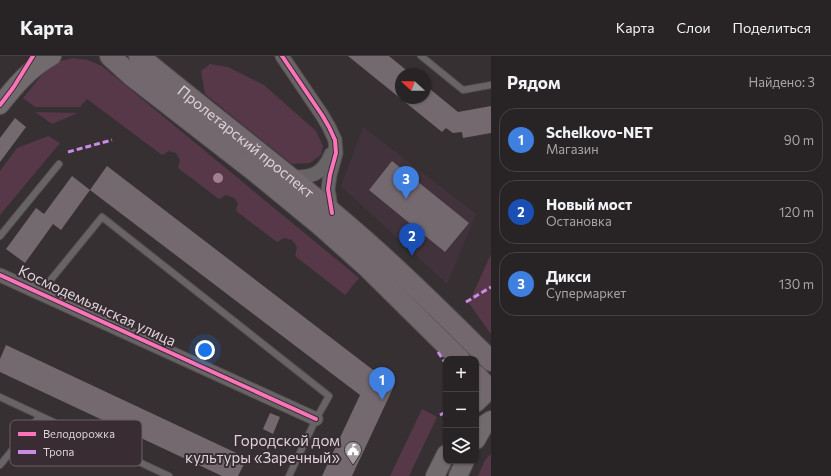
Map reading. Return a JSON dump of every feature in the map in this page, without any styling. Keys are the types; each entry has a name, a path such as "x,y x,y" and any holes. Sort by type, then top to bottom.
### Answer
{"main road":[{"name":"Пролетарский проспект","path":"139,56 332,212 400,272 491,361"},
{"name":"Пролетарский проспект","path":"111,59 253,170 320,225 366,266 457,356"},
{"path":"479,380 487,393"}],"street":[{"path":"0,105 13,88 33,56"},
{"path":"13,88 30,72 52,56"},
{"path":"282,56 322,115 335,140 336,153 328,189 332,212"},
{"path":"289,177 300,178 321,171 330,159 333,135"},
{"name":"Космодемьянская улица","path":"0,275 316,419"},
{"path":"479,434 484,424 491,420"},
{"path":"435,476 443,460"},
{"path":"458,476 464,464"}],"lane":[{"path":"420,56 463,90 491,85"},
{"path":"0,236 59,164"},
{"path":"40,293 102,217 329,396 316,419 290,475 297,476"},
{"path":"0,398 49,420"},
{"path":"37,420 40,416"},
{"path":"0,465 10,453"},
{"path":"142,463 169,476"}],"shaded area":[{"path":"73,58 88,60 102,66 359,278 345,295 295,256 297,247 292,240 284,238 277,242 236,211 238,203 234,198 226,195 219,199 178,168 180,160 176,153 169,151 162,155 87,99 80,107 35,107 23,98 45,71 60,61"},
{"path":"210,64 228,67 264,85 316,131 323,146 321,155 310,163 292,164 205,94 201,71"},
{"path":"35,112 78,113 52,124"},
{"path":"363,127 476,214 447,284 341,186"},
{"path":"48,136 60,143 0,215 0,171 17,148"},
{"path":"491,254 491,333 490,333 469,303"},
{"path":"422,409 437,417 409,476 390,476"},
{"path":"491,454 491,476 478,476 485,460"}],"building":[{"path":"348,56 389,56 404,68 395,68 395,94"},
{"path":"431,90 458,112 491,106 491,133 463,138 462,132 453,133 446,128 442,132 407,104 431,104"},
{"path":"15,118 26,127 0,162 0,138"},
{"path":"392,161 469,223 445,252 369,190"},
{"path":"107,166 394,386 352,476 322,476 360,395 90,190"},
{"path":"72,176 90,190 61,230 53,224 25,263 6,249 36,208 44,214"},
{"path":"6,345 247,458 238,476 222,476 142,439 142,420 102,420 0,372 0,359"},
{"path":"270,413 280,417 273,434 263,429"}],"marked path":[{"path":"68,152 112,140"},
{"path":"466,302 491,287"},
{"path":"438,352 443,360"}],"cycle path":[{"path":"0,105 13,88 33,56"},
{"path":"282,56 322,115 335,140 336,153 328,189 332,213"},
{"path":"0,275 316,419"}],"place":[{"name":"Дикси","path":"406,199"},
{"name":"Новый мост","path":"412,256"},
{"name":"Schelkovo-NET","path":"382,400"},
{"name":"Городской дом культуры «Заречный»","path":"353,465"}]}
